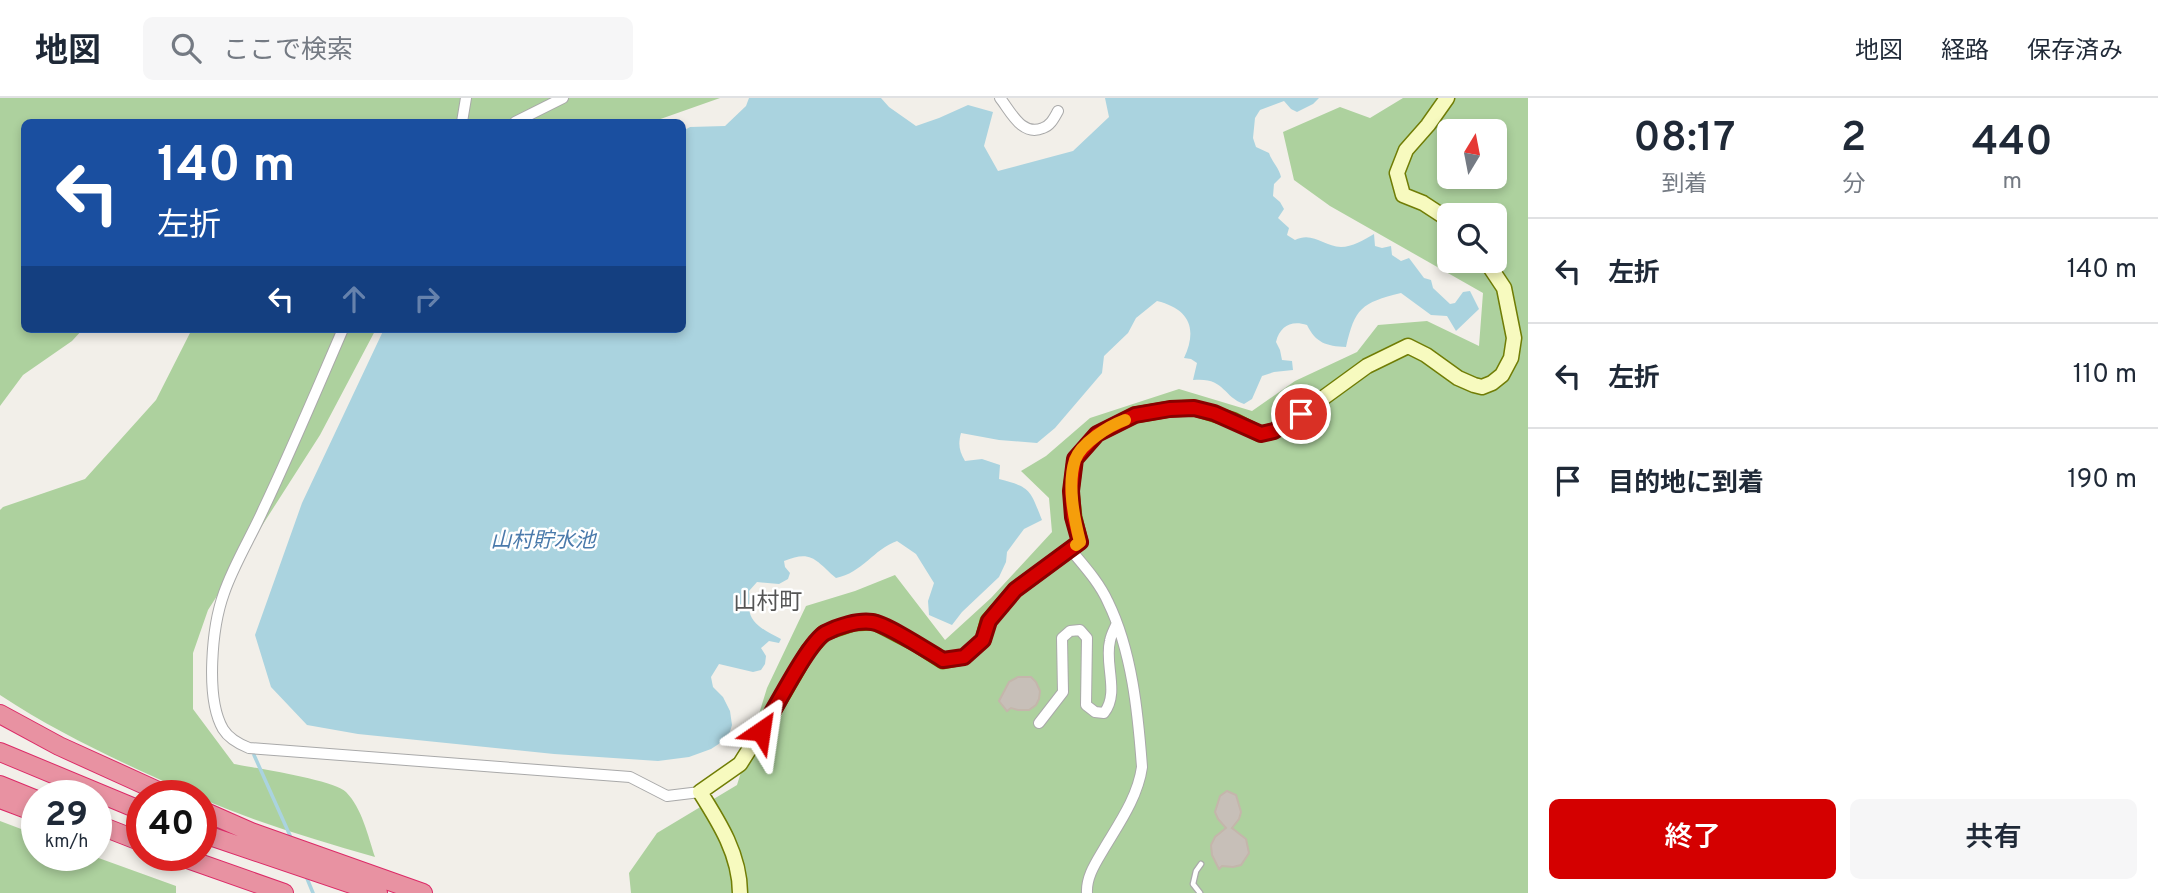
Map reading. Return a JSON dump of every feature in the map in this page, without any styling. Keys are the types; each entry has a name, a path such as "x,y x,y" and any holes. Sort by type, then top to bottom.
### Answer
{"highway":[{"path":"0,714 59,746 134,780"},
{"path":"0,752 126,805"},
{"path":"0,785 21,794"},
{"path":"0,799 21,807"},
{"path":"217,820 248,840 378,893"},
{"path":"217,835 248,840 423,893"},
{"path":"217,870 239,878"},
{"path":"216,871 284,893"}],"street":[{"path":"462,119 466,98"},
{"path":"520,119 563,98"},
{"path":"1000,98 1023,128 1033,131 1048,126 1058,111"},
{"path":"1437,212 1403,195 1397,173 1406,150 1447,98"},
{"path":"342,333 224,593 216,632 212,683 215,706 224,731 236,743 249,748 630,777 667,796 700,792 740,764 808,652 824,634 854,623 874,622 943,660 964,657 983,640 989,621 1015,590 1080,542 1073,517 1071,491 1075,459 1097,434 1135,415 1194,408 1233,420 1261,434 1274,431 1367,366 1408,346 1466,382 1482,387 1492,383 1502,375 1511,358 1514,338 1504,288 1494,273"},
{"path":"1070,549 1095,579 1117,624 1132,681 1142,767 1131,802 1090,875 1087,893"},
{"path":"1040,723 1063,692 1062,638 1070,631 1080,630 1087,638 1086,705 1095,712 1104,713 1109,707 1109,642 1117,624"},
{"path":"700,792 726,833 740,882 740,893"}],"lane":[{"path":"1200,893 1193,884 1201,864"}],"green space":[{"path":"0,98 720,98 660,119 21,119 21,333 79,333 23,375 0,406"},
{"path":"1403,98 1528,98 1528,893 631,893 629,873 657,833 737,785 767,688 806,606 895,575 945,640 991,598 1052,532 1049,498 1021,471 1046,456 1090,418 1179,389 1252,411 1295,381 1357,352 1378,325 1427,321 1479,346 1483,293 1448,273 1507,273 1507,203 1437,203 1437,267 1330,206 1294,180 1283,132 1340,107 1370,118"},
{"path":"190,333 374,333 320,435 208,610 193,653 193,709 234,764 327,783 346,792 360,814 375,857 265,823 217,805 217,780 162,780 96,750 0,695 0,510 85,479 156,400"},
{"path":"0,821 21,829 21,871 112,871 112,863 126,868 126,871 134,871 176,886 176,893 0,893"}],"water":[{"name":"山村貯水池","path":"749,98 881,98 916,126 968,105 993,112 984,146 998,171 1073,151 1109,117 1105,98 1319,98 1297,112 1284,101 1260,110 1255,118 1253,138 1256,147 1269,153 1281,177 1274,184 1273,196 1284,209 1278,218 1289,228 1287,235 1295,240 1307,237 1341,247 1362,241 1374,234 1375,246 1391,246 1392,255 1401,261 1409,258 1424,278 1431,280 1433,288 1450,304 1455,303 1463,292 1470,291 1479,309 1456,331 1447,316 1431,315 1401,293 1377,300 1362,309 1353,324 1346,347 1322,342 1307,325 1291,324 1283,328 1276,342 1282,360 1292,361 1293,370 1262,376 1252,399 1244,404 1211,381 1193,380 1197,363 1184,358 1190,338 1188,321 1177,309 1157,301 1136,318 1128,333 1104,356 1102,373 1055,428 1037,443 961,433 961,454 965,461 982,459 1000,465 999,479 1028,491 1042,520 1024,529 1007,552 999,577 952,625 929,615 928,601 934,583 916,554 897,541 881,549 853,571 836,578 818,562 807,557 784,561 790,573 788,579 779,584 757,582 749,591 749,608 753,619 760,627 781,639 779,643 769,641 761,648 766,656 761,670 753,672 719,664 711,677 713,687 723,697 730,711 732,725 728,738 711,749 689,757 658,761 554,754 358,734 307,725 271,687 255,635 302,503 382,333 686,333 686,129 725,126 746,106"}],"building":[{"path":"1018,677 1031,677 1036,682 1040,691 1039,699 1029,710 1011,708 1007,711 999,701 1009,682"},
{"path":"1227,791 1236,795 1241,812 1232,828 1246,839 1249,853 1241,865 1222,866 1219,869 1212,855 1211,845 1215,837 1226,828 1215,812 1220,796"}],"waterway":[{"path":"254,755 292,840"},
{"path":"306,876 313,893"}],"slow traffic":[{"path":"1076,545 1080,542 1073,517 1071,491 1075,459 1097,434 1125,420"}],"district":[{"name":"山村町","path":"768,603"}],"route":[{"path":"761,731 808,652 824,634 854,623 874,622 943,660 964,657 983,640 989,621 1015,590 1080,542 1073,517 1071,491 1075,459 1097,434 1135,415 1170,409 1194,408 1214,413 1261,434 1274,431 1301,414"}]}
